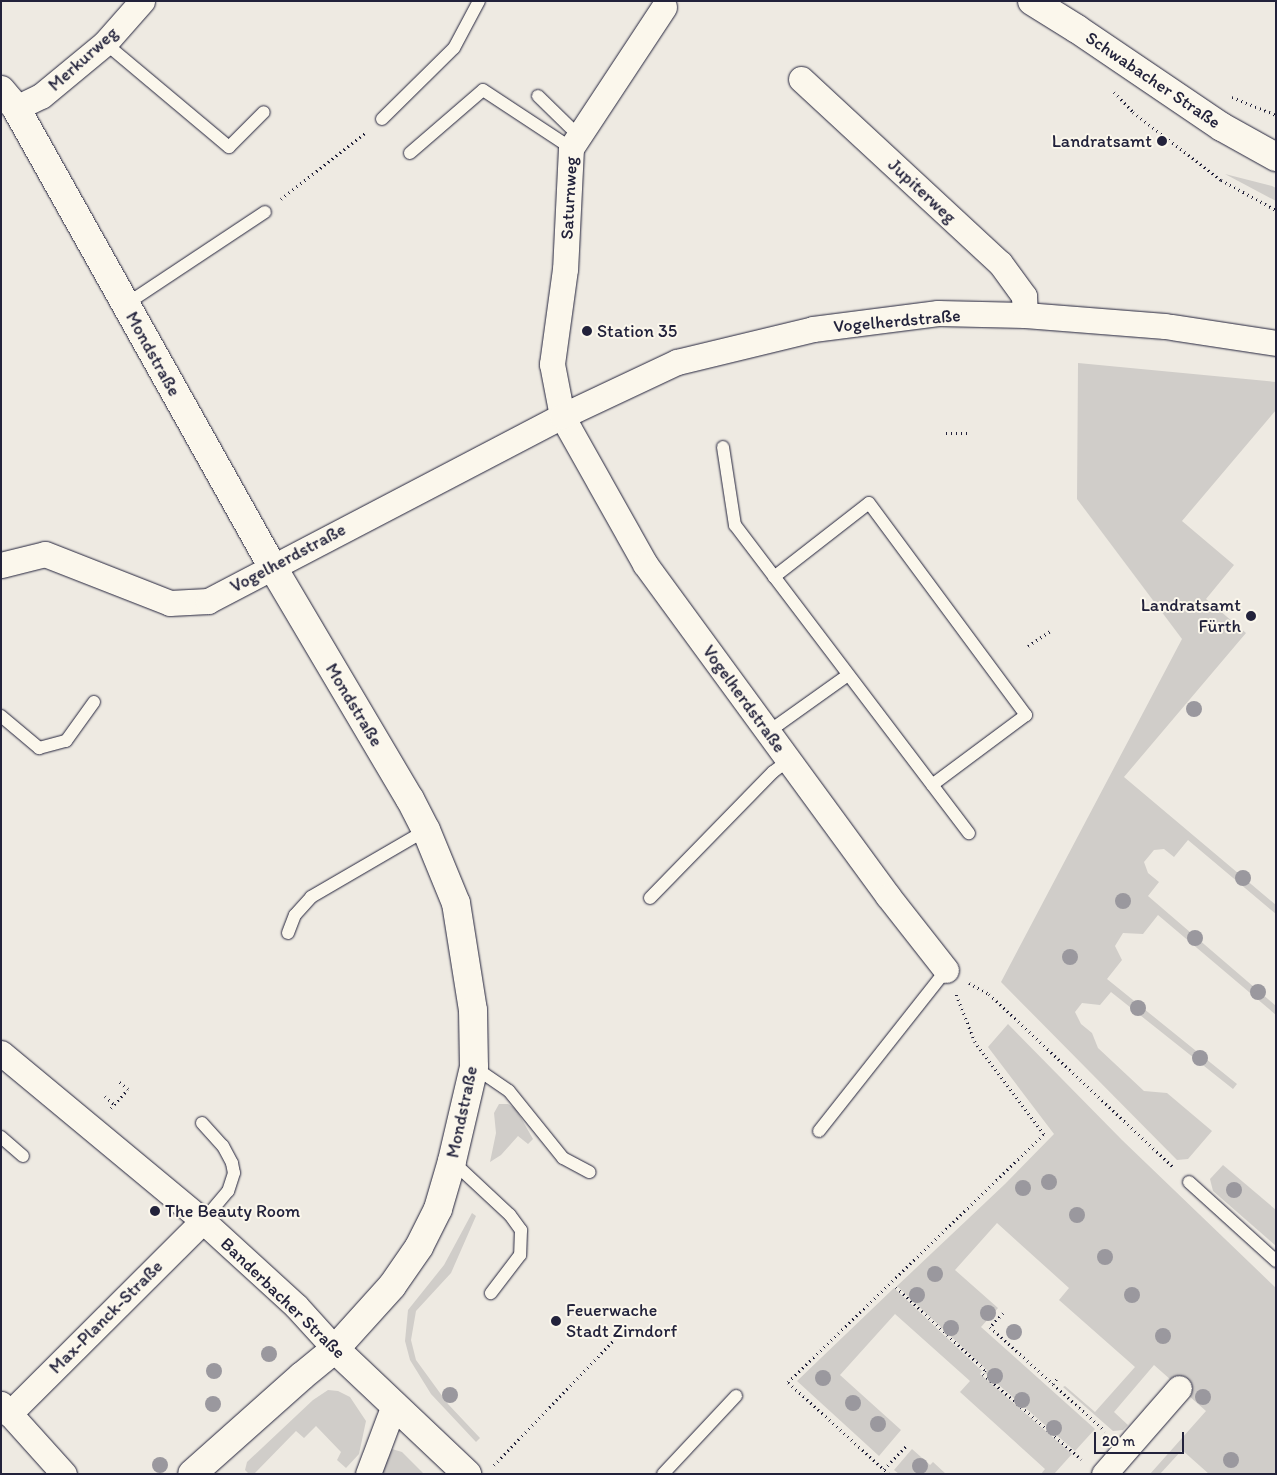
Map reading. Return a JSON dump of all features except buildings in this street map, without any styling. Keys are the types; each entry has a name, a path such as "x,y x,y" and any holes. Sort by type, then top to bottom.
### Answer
{"street":[{"name":"Merkurweg","path":"9,99 40,96 105,43 142,1"},
{"name":"Schwabacher Straße","path":"1032,1 1077,29 1222,127 1276,157"},
{"name":"Saturnweg","path":"562,416 552,364 565,269 575,142 664,7"},
{"name":"Jupiterweg","path":"801,79 1000,263 1024,296 1025,315"},
{"name":"Mondstraße","path":"9,99 272,566 426,830 456,903 473,1010 474,1067 452,1161 438,1209 419,1247 392,1286 335,1350 312,1367 192,1474"},
{"name":"Vogelherdstraße","path":"1,565 45,554 170,603 208,601 562,416 677,362 813,329 938,313 1025,315 1165,326 1276,343"},
{"name":"Vogelherdstraße","path":"562,416 645,564 946,970"},
{"name":"Banderbacher Straße","path":"5,1062 203,1220 296,1306 335,1350 466,1474"},
{"name":"Max-Planck-Straße","path":"64,1474 5,1409 203,1220"},
{"path":"1094,1468 1126,1449 1179,1388"},
{"path":"368,1474 394,1405"}],"lane":[{"path":"382,119 454,48 479,1"},
{"path":"105,43 229,147 264,112"},
{"path":"410,153 483,90 575,142"},
{"path":"538,96 575,142"},
{"path":"125,305 265,212"},
{"path":"723,447 735,525 969,833"},
{"path":"774,577 869,504 1026,715 932,785"},
{"path":"768,732 848,675"},
{"path":"1,716 39,748 66,741 94,702"},
{"path":"650,898 773,772 789,760"},
{"path":"288,933 295,915 311,898 426,830"},
{"path":"819,1132 946,970"},
{"path":"474,1067 509,1090 563,1158 589,1172"},
{"path":"202,1123 223,1146 232,1163 234,1173 228,1191 203,1220"},
{"path":"1,1137 23,1156"},
{"path":"452,1161 510,1215 521,1230 520,1255 491,1293"},
{"path":"1189,1182 1276,1261"},
{"path":"662,1474 736,1396"}],"path":[{"path":"1108,86 1133,112 1221,180 1276,210"},
{"path":"265,212 382,119"},
{"path":"1162,141 1165,137"},
{"path":"946,433 967,432"},
{"path":"1028,646 1052,630"},
{"path":"946,970 989,994 1189,1182"},
{"path":"889,1474 788,1382 1044,1134 975,1042 946,970"},
{"path":"105,1114 128,1089 118,1081"},
{"path":"105,1096 114,1104"},
{"path":"896,1287 985,1370 982,1374 1094,1468"},
{"path":"1003,1313 990,1327 1126,1449"},
{"path":"494,1466 613,1341"},
{"path":"1053,1384 1057,1378"},
{"path":"884,1469 906,1445"}],"shaded area":[{"path":"1225,174 1276,188 1276,201"},
{"path":"1078,363 1276,382 1276,410 1182,521 1234,565 1206,599 1246,633 1124,777 1276,905 1276,914 1188,840 1174,857 1164,849 1154,850 1144,862 1148,873 1159,882 1148,896 1276,1006 1276,1015 1158,915 1143,934 1123,933 1115,946 1122,960 1107,979 1237,1084 1233,1089 1111,992 1100,1005 1082,1003 1075,1012 1081,1024 1092,1033 1098,1048 1144,1091 1167,1093 1212,1131 1188,1159 1177,1160 1001,982 1182,639 1077,499"},
{"path":"1008,1024 1122,1140 1276,1288 1276,1474 1209,1474 1182,1450 1160,1474 1150,1474 1206,1411 1154,1365 1114,1412 1128,1425 1123,1430 1113,1431 1063,1387 1065,1386 1095,1412 1135,1367 1059,1300 1069,1288 997,1223 955,1270 998,1308 981,1327 1095,1429 1075,1451 985,1373 987,1370 897,1286 1005,1184 1054,1134 988,1047"},
{"path":"499,1104 508,1104 516,1109 533,1139 528,1144 518,1136 501,1155 490,1162 496,1133 494,1113"},
{"path":"1223,1165 1276,1210 1276,1246 1213,1191 1210,1179"},
{"path":"472,1213 476,1216 451,1273 416,1311 411,1340 416,1360 448,1404 480,1438 476,1442 431,1394 410,1360 405,1341 408,1310 444,1265"},
{"path":"894,1288 982,1371 980,1374 1072,1454 1054,1474 1041,1474 1045,1469 960,1392 970,1381 895,1314 840,1375 901,1430 879,1456 797,1381"},
{"path":"328,1390 338,1391 350,1397 366,1421 359,1454 346,1468 337,1460 341,1452 316,1426 304,1438 296,1431 254,1474 249,1474 245,1470 247,1462 313,1400"},
{"path":"392,1449 402,1452 424,1474 381,1474"},
{"path":"912,1449 930,1465 933,1462 946,1474 899,1474 894,1470"}],"place":[{"name":"Landratsamt","path":"1162,141"},
{"name":"Station 35","path":"587,331"},
{"name":"Landratsamt Fürth","path":"1251,616"},
{"name":"The Beauty Room","path":"155,1211"},
{"name":"Feuerwache Stadt Zirndorf","path":"556,1321"}]}
